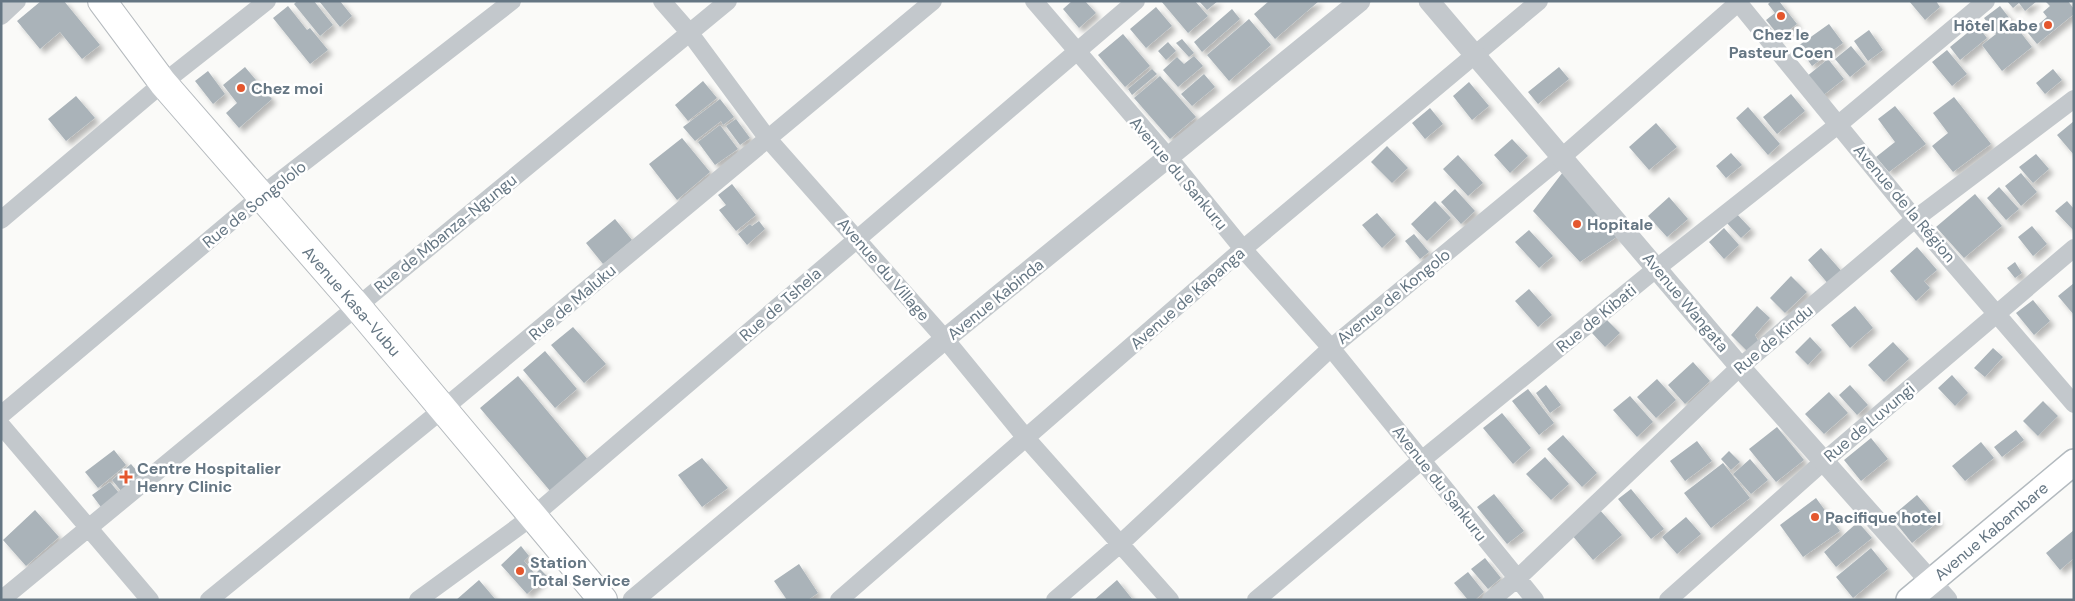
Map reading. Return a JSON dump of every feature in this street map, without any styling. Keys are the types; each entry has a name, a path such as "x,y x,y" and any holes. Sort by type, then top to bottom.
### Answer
{"main road":[{"name":"Avenue Kasa-Vubu","path":"102,1 163,83 356,305 603,600"},
{"name":"Avenue Kabambare","path":"1909,600 2074,462"}],"street":[{"path":"1,16 17,1"},
{"path":"1,220 163,83 266,1"},
{"name":"Rue de Songololo","path":"1,415 261,197 512,1"},
{"name":"Avenue du Village","path":"662,1 689,32 768,139 945,339 1026,438 1170,600"},
{"name":"Rue de Mbanza-Ngungu","path":"1,600 356,305 728,1"},
{"name":"Rue de Maluku","path":"209,600 443,409 934,1"},
{"name":"Avenue du Sankuru","path":"1034,1 1169,158 1243,249 1331,348 1535,600"},
{"name":"Rue de Tshela","path":"418,600 533,516 1136,1"},
{"name":"Avenue Kabinda","path":"632,600 945,339 1360,1"},
{"name":"Avenue Wangata","path":"1429,1 1740,367 1947,600"},
{"name":"Avenue de Kapanga","path":"839,600 1243,249 1539,1"},
{"name":"Rue de Kibati","path":"1256,600 1423,460 1657,268 1839,124 1986,1"},
{"name":"Avenue de la Région","path":"1738,2 1915,219 1998,313 2074,404"},
{"name":"Avenue de Kongolo","path":"1055,600 1120,544 1331,348 1562,157 1738,2"},
{"name":"Rue de Kindu","path":"1491,600 1517,579 1740,367 1915,219 2074,99"},
{"name":"Rue de Luvungi","path":"1668,600 1824,461 2074,248"},
{"path":"1,425 150,600"}],"building":[{"path":"41,1 64,1 100,45 82,59 60,32 40,49 17,21"},
{"path":"297,1 314,1 333,25 320,36 294,4"},
{"path":"319,1 340,1 352,16 340,27"},
{"path":"1072,1 1085,1 1096,13 1079,28 1063,9"},
{"path":"1161,1 1195,1 1208,16 1188,33"},
{"path":"1199,1 1218,1 1207,10"},
{"path":"1269,1 1319,1 1275,39 1254,14"},
{"name":"Chez le Pasteur Coen","path":"1771,1 1779,1 1797,24 1780,37 1766,20 1775,13 1768,4"},
{"path":"1909,1 1936,1 1940,7 1925,20"},
{"name":"Hôtel Kabe","path":"2007,1 2037,1 2025,11 2019,3 2013,8"},
{"name":"Hôtel Kabe","path":"2045,1 2068,1 2074,9 2074,14 2037,44 2028,33 2047,17 2043,12 2050,6"},
{"path":"288,6 307,30 310,28 328,50 310,64 273,18"},
{"path":"2000,6 2032,47 2002,71 1982,45 1996,34 1984,18"},
{"path":"1156,7 1172,26 1146,48 1130,29"},
{"path":"1232,9 1240,19 1202,52 1194,42"},
{"path":"1249,19 1271,45 1229,81 1207,55"},
{"path":"1829,24 1843,43 1812,66 1798,46"},
{"path":"1977,25 1987,38 1960,60 1950,47"},
{"path":"1869,30 1883,50 1868,61 1854,41"},
{"path":"1123,34 1150,66 1125,87 1098,55"},
{"path":"1182,39 1194,53 1189,57 1176,43"},
{"path":"1168,42 1176,51 1166,60 1158,51"},
{"path":"1851,46 1866,64 1850,77 1835,59"},
{"path":"1947,50 1967,74 1952,86 1932,62"},
{"path":"1194,56 1203,66 1178,87 1163,70 1177,57 1184,64"},
{"path":"1828,59 1844,79 1821,97 1806,77"},
{"path":"245,67 272,99 239,128 226,113 237,103 223,85"},
{"path":"1559,67 1569,79 1538,104 1528,92"},
{"path":"1152,69 1157,74 1132,95 1128,89"},
{"path":"2053,69 2062,80 2045,94 2036,83"},
{"path":"208,71 225,94 213,104 195,81"},
{"path":"1204,74 1215,87 1192,106 1181,94"},
{"path":"1160,76 1196,117 1170,139 1134,98"},
{"path":"703,81 717,98 688,121 675,105"},
{"path":"1469,82 1489,106 1472,120 1453,96"},
{"path":"1791,94 1805,111 1777,134 1763,117"},
{"path":"76,96 95,118 66,141 48,119"},
{"path":"1954,97 1991,144 1953,172 1932,146 1948,133 1933,113"},
{"path":"720,99 734,117 723,125 721,121 695,141 683,127"},
{"path":"1895,106 1926,144 1889,172 1876,157 1895,142 1878,119"},
{"path":"1748,107 1780,144 1768,155 1736,118"},
{"path":"1430,108 1443,124 1425,139 1412,123"},
{"path":"736,119 750,138 740,145 726,126"},
{"path":"2074,121 2074,155 2057,135"},
{"path":"1656,123 1677,147 1649,170 1629,147"},
{"path":"720,125 738,149 715,165 698,142"},
{"path":"682,138 710,172 677,200 649,164"},
{"path":"1512,139 1528,156 1510,173 1494,155"},
{"path":"1387,146 1408,168 1392,183 1371,162"},
{"path":"1731,153 1742,165 1726,178 1716,166"},
{"path":"2036,154 2049,169 2033,183 2019,167"},
{"path":"1458,155 1483,183 1468,196 1443,169"},
{"name":"Hopitale","path":"1563,172 1618,236 1580,262 1533,211"},
{"path":"2021,173 2037,192 2021,206 2005,186"},
{"path":"732,184 756,215 736,231 719,210 726,205 718,195"},
{"path":"1999,187 2019,209 2006,220 1987,198"},
{"path":"1455,189 1475,211 1461,224 1441,202"},
{"path":"1975,194 2002,226 1964,258 1936,227"},
{"path":"1669,197 1688,219 1667,237 1648,216"},
{"path":"1435,201 1451,218 1427,241 1411,224"},
{"path":"2067,201 2074,209 2073,230 2055,211"},
{"path":"1735,212 1751,229 1741,238 1725,221"},
{"path":"1377,213 1396,235 1382,248 1362,225"},
{"path":"615,219 632,240 603,264 586,243"},
{"path":"759,221 765,229 747,245 738,234 750,224 752,226"},
{"path":"2032,226 2047,244 2033,256 2018,237"},
{"path":"1724,228 1739,245 1724,259 1709,242"},
{"path":"1529,230 1553,256 1539,268 1515,242"},
{"path":"1414,234 1429,252 1420,259 1405,241"},
{"path":"1917,247 1937,270 1924,281 1930,288 1916,301 1890,271"},
{"path":"1821,248 1844,274 1830,286 1808,260"},
{"path":"2015,262 2022,273 2015,278 2007,268"},
{"path":"1791,276 1807,292 1785,313 1770,298"},
{"path":"2074,283 2074,315 2058,296"},
{"path":"1529,289 1552,315 1538,327 1515,301"},
{"path":"2033,300 2050,321 2034,335 2016,313"},
{"path":"1757,306 1770,318 1755,335 1761,346 1750,354 1731,335"},
{"path":"1855,306 1873,328 1850,348 1831,325"},
{"path":"1607,320 1620,333 1605,347 1592,333"},
{"path":"573,327 606,364 584,383 551,345"},
{"path":"1810,337 1822,350 1808,365 1795,352"},
{"path":"1893,342 1909,359 1884,382 1868,365"},
{"path":"1993,348 2003,357 1985,377 1974,368"},
{"path":"545,351 577,389 555,408 523,370"},
{"path":"1693,362 1710,381 1685,404 1668,385"},
{"path":"1952,375 1968,393 1955,406 1938,388"},
{"path":"518,376 589,461 551,492 480,408"},
{"path":"1657,379 1676,400 1656,418 1637,397"},
{"path":"1546,385 1561,405 1550,413 1536,393"},
{"path":"1850,385 1868,405 1857,415 1839,395"},
{"path":"1528,389 1554,423 1539,435 1512,401"},
{"path":"1829,392 1848,413 1824,434 1805,414"},
{"path":"1630,396 1653,422 1637,437 1613,410"},
{"path":"2043,401 2058,416 2038,436 2023,421"},
{"path":"1502,413 1531,448 1513,464 1483,428"},
{"path":"1777,427 1804,460 1776,482 1749,449"},
{"path":"2016,430 2024,440 2002,457 1994,447"},
{"path":"1563,435 1597,473 1582,487 1547,449"},
{"path":"1871,438 1888,459 1861,481 1844,460"},
{"path":"1697,441 1712,461 1685,481 1670,461"},
{"path":"1981,442 1994,458 1965,481 1952,466"},
{"path":"114,450 126,465 98,488 85,472"},
{"path":"1729,451 1740,462 1731,470 1721,459"},
{"path":"1545,457 1569,484 1551,500 1526,474"},
{"path":"702,458 728,488 702,507 678,475"},
{"path":"1750,459 1768,480 1751,494 1733,474"},
{"path":"1723,463 1750,498 1711,528 1684,493"},
{"path":"131,464 141,476 122,492 112,480"},
{"path":"110,482 119,493 101,507 92,495"},
{"path":"1631,489 1664,529 1651,539 1618,499"},
{"path":"1494,494 1524,531 1507,544 1477,507"},
{"path":"1917,495 1939,521 1912,543 1891,517"},
{"path":"1816,498 1840,531 1803,557 1780,525"},
{"path":"1599,509 1622,535 1593,560 1571,534"},
{"path":"35,510 59,537 26,566 3,540"},
{"path":"1686,517 1701,534 1677,554 1662,537"},
{"path":"1858,522 1872,538 1836,567 1824,552"},
{"path":"2074,530 2074,558 2060,570 2046,553"},
{"name":"Station Total Service","path":"521,546 529,556 524,561 535,574 540,569 547,576 527,594 501,565"},
{"path":"1871,548 1888,569 1853,598 1836,577"},
{"path":"1485,558 1501,578 1488,589 1471,569"},
{"path":"799,564 818,593 808,600 787,600 774,581"},
{"path":"1468,572 1484,592 1475,600 1468,600 1454,583"},
{"path":"479,580 496,600 456,600"},
{"path":"1117,580 1133,600 1094,600"}],"place":[{"name":"Chez le Pasteur Coen","path":"1781,16"},
{"name":"Hôtel Kabe","path":"2048,25"},
{"name":"Chez moi","path":"241,88"},
{"name":"Hopitale","path":"1577,224"},
{"name":"Centre Hospitalier Henry Clinic","path":"126,477"},
{"name":"Pacifique hotel","path":"1815,517"},
{"name":"Station Total Service","path":"520,571"}]}
